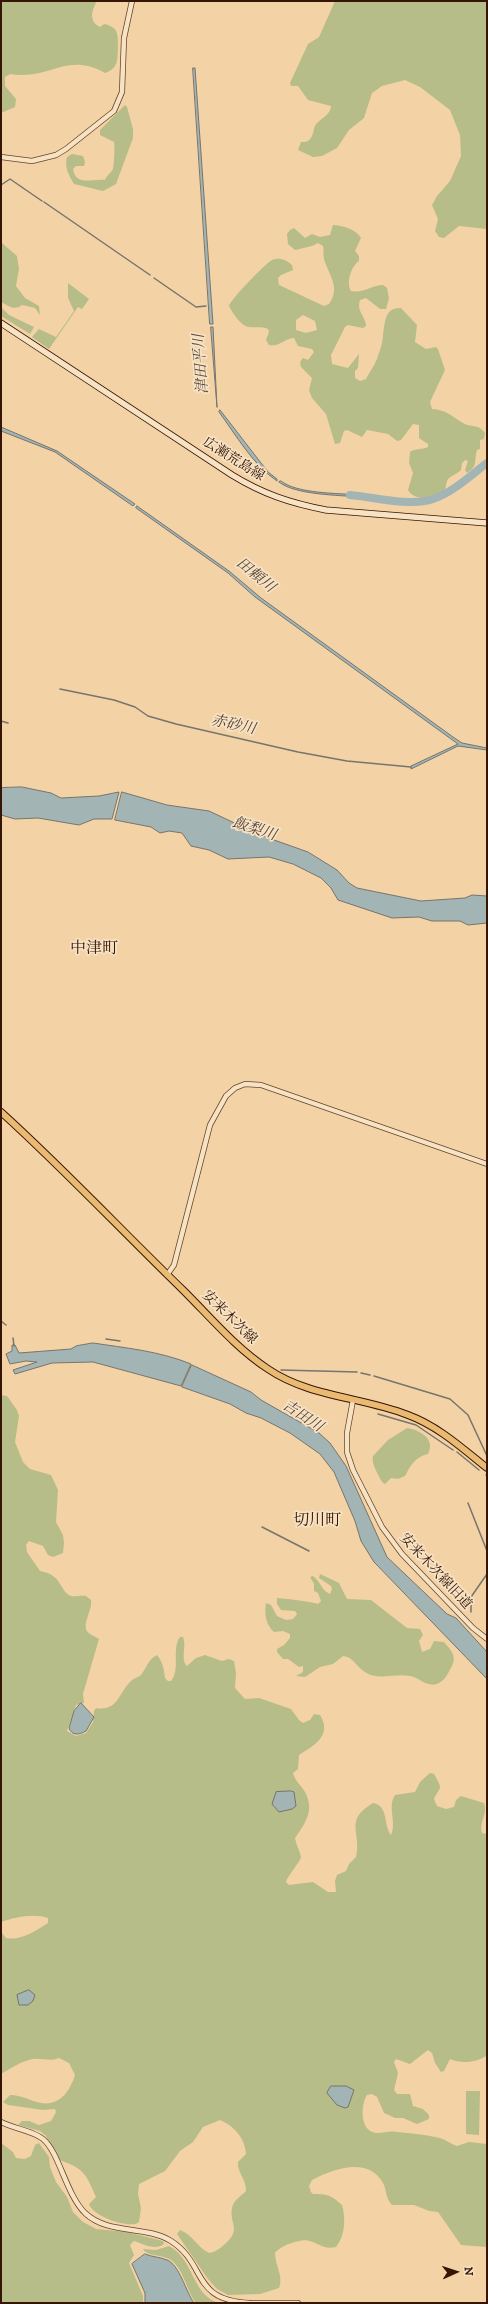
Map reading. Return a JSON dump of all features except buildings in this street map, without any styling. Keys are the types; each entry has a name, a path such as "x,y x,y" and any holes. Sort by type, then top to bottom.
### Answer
{"main road":[{"name":"広瀬荒島線","path":"1,323 232,475 268,496 300,505 326,510 487,523"},
{"name":"安来木次線","path":"1,1112 37,1145 252,1358 293,1383 408,1415 424,1422 487,1468"}],"street":[{"path":"1,157 32,161 56,156 114,111 122,92 124,38 132,1"},
{"path":"167,1275 174,1265 210,1125 226,1096 239,1086 253,1084 261,1085 487,1164"},
{"name":"安来木次線旧道","path":"353,1400 347,1433 347,1452 353,1470 375,1515 402,1554 473,1628 487,1639"},
{"path":"1,2122 39,2136 46,2141 75,2201 90,2216 106,2224 166,2238 187,2256 199,2277 216,2295 226,2300 251,2303 298,2303"}],"green space":[{"path":"1,1 97,1 92,19 96,25 100,27 104,24 113,27 118,35 118,56 115,66 113,69 105,73 91,67 68,65 36,74 10,74 5,77 5,86 16,99 15,107 1,113"},
{"path":"335,1 487,1 487,229 459,226 444,238 439,237 435,231 438,219 432,205 437,196 450,181 461,156 460,135 450,110 420,87 405,80 382,86 372,93 364,118 349,130 337,148 322,156 313,157 298,150 301,142 305,142 312,137 316,124 328,113 331,106 308,100 298,86 291,86 290,83 308,44 319,37"},
{"path":"125,105 127,107 133,129 133,138 116,184 103,191 74,184 69,175 66,164 67,157 72,154 83,156 85,162 84,166 76,166 73,169 77,178 81,180 105,180 113,169 114,142 100,135 100,130"},
{"path":"333,225 337,225 353,230 361,238 355,251 359,256 359,261 356,263 349,279 351,291 355,292 383,285 387,288 389,298 386,309 380,309 366,298 360,300 359,308 366,326 363,328 348,325 345,327 331,355 332,364 348,368 359,354 358,368 355,371 355,378 360,381 366,379 376,362 380,351 386,317 391,310 401,308 417,325 415,342 426,349 436,347 445,370 430,402 432,409 445,412 466,424 480,428 485,433 484,439 480,440 480,449 477,450 473,468 467,473 465,470 468,461 465,460 462,463 461,470 448,479 445,490 438,495 424,498 414,496 408,490 413,473 409,463 410,452 428,447 428,444 419,438 419,425 413,424 401,440 397,441 388,434 367,430 362,437 347,430 344,431 340,443 335,444 326,414 312,398 309,390 312,378 301,367 300,362 303,358 308,360 314,352 312,349 298,346 294,338 288,339 276,345 269,345 266,340 269,332 268,329 246,326 237,318 229,306 235,297 256,274 272,260 277,259 285,260 290,263 293,270 281,275 278,278 279,285 324,306 329,304 334,292 334,287 324,259 323,246 318,243 295,250 288,244 287,234 294,228 305,238 312,234 320,237 330,235","holes":["303,315 315,321 317,330 306,333 296,330 296,320"]},
{"path":"1,239 2,243 17,256 19,269 16,286 25,298 39,306 40,315 35,308 22,305 14,308 1,302"},
{"path":"68,283 89,299 82,309 78,307 49,349 32,337 39,329 56,337 74,311 68,298"},
{"path":"1,307 9,315 34,327 30,334 1,316"},
{"path":"1,1395 7,1396 17,1410 19,1416 15,1442 23,1462 30,1469 51,1475 58,1490 56,1522 63,1535 63,1553 53,1557 48,1555 43,1546 29,1541 26,1545 27,1552 40,1571 57,1579 67,1594 71,1596 86,1596 91,1600 86,1627 90,1634 99,1639 83,1694 84,1703 76,1705 67,1731 76,1736 86,1733 93,1722 94,1711 96,1708 109,1707 114,1704 127,1685 142,1674 150,1661 157,1655 162,1663 165,1678 168,1681 171,1681 174,1676 176,1665 177,1642 180,1637 183,1637 184,1641 184,1660 187,1666 196,1658 205,1655 222,1661 229,1659 234,1661 236,1673 235,1688 245,1699 259,1698 291,1709 303,1723 310,1720 314,1714 320,1715 323,1722 323,1735 320,1740 299,1755 298,1769 293,1773 308,1799 309,1811 305,1822 295,1838 301,1857 286,1882 289,1885 313,1882 328,1892 336,1892 335,1881 337,1875 346,1871 349,1864 356,1857 356,1821 364,1809 373,1803 378,1805 384,1812 391,1835 393,1830 392,1804 395,1795 415,1792 420,1782 430,1773 434,1774 440,1785 434,1799 437,1806 446,1809 454,1807 456,1800 461,1796 484,1803 485,1811 481,1829 482,1833 487,1834 487,2055 479,2060 469,2062 459,2062 450,2059 444,2071 441,2072 435,2063 432,2053 428,2050 410,2064 396,2059 394,2062 398,2073 394,2090 397,2094 410,2094 413,2106 423,2109 429,2115 429,2119 417,2124 403,2118 395,2118 384,2113 377,2097 372,2094 367,2095 365,2099 363,2115 365,2125 368,2129 375,2133 394,2132 430,2136 440,2138 457,2146 469,2142 487,2144 487,2247 461,2245 438,2212 429,2211 414,2205 392,2205 388,2200 383,2183 377,2175 369,2170 359,2167 350,2167 320,2176 312,2180 309,2186 313,2194 329,2196 342,2205 344,2227 339,2243 336,2247 325,2247 306,2240 286,2245 275,2253 280,2275 279,2288 260,2294 228,2295 217,2289 208,2279 177,2234 180,2230 184,2232 209,2253 216,2251 225,2244 233,2234 234,2226 232,2208 236,2201 246,2191 246,2186 238,2166 238,2162 246,2154 245,2148 241,2138 234,2129 220,2120 203,2127 193,2142 180,2151 165,2171 139,2184 138,2194 141,2208 139,2222 135,2224 128,2224 120,2223 104,2217 92,2209 89,2204 96,2197 90,2183 83,2173 74,2166 59,2160 46,2136 40,2131 18,2125 22,2121 29,2121 39,2125 51,2121 56,2112 55,2109 43,2110 8,2105 3,2102 10,2095 41,2103 54,2102 59,2100 67,2092 75,2075 69,2063 59,2058 52,2060 29,2060 1,2074 1,1932 6,1938 12,1939 22,1937 48,1923 48,1918 24,1916 1,1922"},
{"path":"407,1428 417,1431 425,1436 430,1444 430,1449 428,1454 420,1457 411,1465 405,1476 398,1479 391,1478 385,1484 382,1482 375,1469 373,1456 388,1440"},
{"path":"320,1574 339,1583 347,1599 371,1600 407,1628 420,1629 423,1635 419,1641 422,1652 430,1649 434,1641 444,1642 454,1656 452,1666 445,1678 439,1683 431,1685 413,1677 404,1675 370,1675 362,1670 350,1658 343,1656 333,1664 320,1667 305,1677 296,1676 303,1672 303,1666 299,1667 288,1659 283,1659 277,1652 277,1649 284,1645 290,1638 290,1634 283,1631 274,1632 271,1629 266,1619 266,1603 271,1605 277,1616 286,1620 293,1619 297,1614 295,1611 281,1610 277,1604 277,1598 318,1604 321,1601 318,1593 314,1591 314,1584 310,1577 313,1576 327,1593 330,1594 332,1589 331,1586 319,1578"},
{"path":"466,2091 480,2091 479,2135 466,2134"},
{"path":"1,2143 13,2152 16,2158 25,2159 31,2156 35,2145 39,2143 49,2157 50,2167 56,2182 67,2197 73,2212 83,2222 96,2229 127,2232 163,2241 164,2244 157,2247 134,2241 130,2245 134,2255 129,2263 143,2296 143,2303 1,2303"},
{"path":"169,2246 183,2259 202,2292 218,2303 196,2303 175,2264 167,2258 145,2252 143,2249 156,2250"}],"shaded area":[{"path":"193,68 195,68 213,324 210,324"},
{"path":"211,327 213,327 217,407"},
{"path":"220,410 268,472 277,479 277,481 260,467 238,440 219,412"},
{"path":"1,427 57,451 135,504 133,506 55,452 1,431"},
{"path":"281,481 288,485 307,491 359,495 359,497 329,495 295,490 279,482"},
{"path":"137,506 229,571 261,598 453,737 462,743 487,748 487,750 458,746 411,769 411,766 458,744 255,597 228,573 136,508"},
{"path":"22,787 51,793 61,798 99,796 119,792 112,819 94,819 79,825 38,818 15,819 1,815 1,788"},
{"path":"122,792 167,805 209,811 260,835 308,852 337,870 349,883 357,888 421,901 465,898 472,895 487,896 487,923 468,925 460,921 432,921 419,917 392,918 338,900 331,888 321,878 293,864 269,857 228,859 209,850 191,846 182,833 169,831 160,833 151,827 115,820"},
{"path":"93,1343 155,1353 191,1364 181,1386 93,1362 52,1363 15,1374 13,1370 37,1362 26,1361 10,1364 6,1354 12,1351 12,1345 15,1345 19,1353 71,1349 76,1346"},
{"path":"192,1365 251,1392 261,1400 319,1433 330,1443 346,1466 387,1557 447,1614 456,1618 487,1652 487,1679 374,1562 361,1541 355,1521 334,1472 320,1454 290,1433 261,1418 246,1413 230,1404 182,1387"},
{"path":"81,1703 94,1717 86,1731 74,1734 69,1728 74,1711"},
{"path":"276,1792 294,1792 296,1806 292,1809 279,1812 272,1804"},
{"path":"29,1990 35,1995 33,2001 28,2005 19,2005 17,1995"},
{"path":"331,2086 346,2086 354,2090 348,2107 345,2108 337,2105 327,2093"},
{"path":"145,2254 167,2260 175,2267 179,2272 194,2303 145,2303 145,2293 132,2264"}],"waterway":[{"path":"1,185 10,179 42,201"},
{"path":"44,202 150,275"},
{"path":"154,278 196,307 206,306"},
{"name":"津田平川","path":"350,495 403,502 433,499 447,493 487,463"},
{"name":"赤砂川","path":"60,689 114,700 135,707 148,716 176,724 298,752 347,761 411,767"},
{"path":"1,721 8,723"},
{"path":"1,1321 6,1325"},
{"path":"13,1338 14,1346"},
{"path":"106,1339 120,1341"},
{"path":"281,1370 357,1372"},
{"path":"361,1373 370,1375"},
{"path":"374,1376 450,1399 468,1415 487,1456"},
{"path":"378,1414 416,1425 453,1450"},
{"path":"457,1452 479,1470"},
{"path":"468,1503 487,1551"},
{"path":"262,1527 309,1551"},
{"path":"471,1612 471,1597 487,1574"}],"district":[{"name":"中津町","path":"94,950"},
{"name":"切川町","path":"317,1522"}],"water label":[{"name":"田頼川","path":"255,576"},
{"name":"飯梨川","path":"254,830"},
{"name":"吉田川","path":"302,1417"}]}
